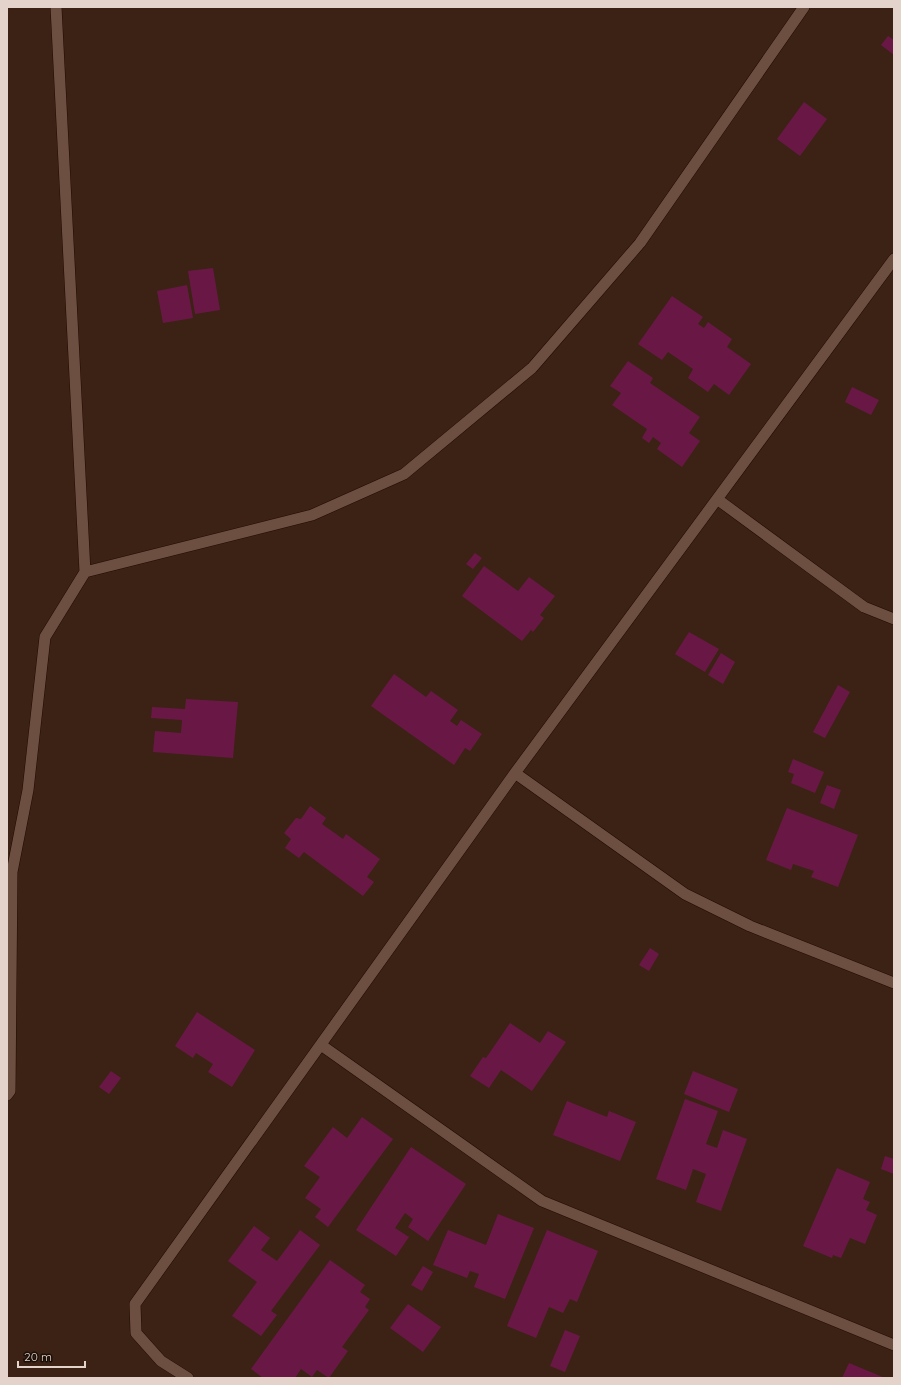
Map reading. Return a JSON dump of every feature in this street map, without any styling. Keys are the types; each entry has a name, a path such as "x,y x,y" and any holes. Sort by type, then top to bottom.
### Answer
{"street":[{"path":"7,1095 10,1091 12,872 28,790 45,637 85,572 56,7"},
{"path":"85,572 312,515 404,474 532,368 634,249 804,7"},
{"path":"188,1378 161,1361 136,1333 135,1304 515,773 894,259"},
{"path":"717,499 864,607 894,619"},
{"path":"515,773 685,894 750,926 894,983"},
{"path":"321,1045 542,1201 894,1345"}],"building":[{"path":"888,36 894,40 894,55 881,45"},
{"path":"804,102 827,119 800,156 777,139"},
{"path":"213,268 220,310 195,314 188,271"},
{"path":"187,285 193,318 163,323 157,291"},
{"path":"672,296 703,317 698,324 704,328 708,322 732,339 727,347 751,364 729,395 714,384 708,392 688,378 693,369 668,352 662,360 638,344"},
{"path":"628,361 653,378 650,383 700,417 689,433 700,441 682,467 657,449 661,443 653,437 649,443 642,438 647,429 612,405 621,393 610,386"},
{"path":"852,387 879,400 871,415 845,402"},
{"path":"475,553 482,558 473,569 466,564"},
{"path":"484,566 518,591 529,577 555,596 540,615 544,618 533,632 531,630 522,641 462,596"},
{"path":"689,632 719,649 705,672 675,654"},
{"path":"721,653 735,662 723,684 708,675"},
{"path":"394,674 426,697 431,691 458,710 450,721 457,726 461,720 482,734 470,751 465,748 454,765 371,706"},
{"path":"838,685 850,692 825,738 813,732"},
{"path":"186,699 238,702 233,758 153,752 155,731 181,733 182,720 151,718 152,707 185,709"},
{"path":"793,759 824,772 815,793 791,783 794,774 788,772"},
{"path":"827,785 841,790 834,809 820,803"},
{"path":"310,806 326,818 322,824 343,839 346,834 380,859 367,877 374,882 363,896 304,852 299,858 285,848 291,839 284,833 296,818 301,819"},
{"path":"787,808 858,835 838,887 811,877 814,871 793,864 791,870 766,860"},
{"path":"650,948 659,954 649,971 639,965"},
{"path":"197,1012 255,1050 232,1087 208,1072 213,1064 196,1053 193,1058 175,1046"},
{"path":"510,1023 540,1043 548,1031 566,1042 532,1091 501,1070 489,1088 470,1076 483,1057 486,1058"},
{"path":"111,1071 121,1078 109,1094 99,1087"},
{"path":"693,1071 738,1089 729,1112 684,1094"},
{"path":"685,1099 718,1111 706,1144 717,1148 723,1130 747,1139 721,1211 696,1202 706,1174 693,1169 686,1190 656,1179"},
{"path":"567,1101 607,1117 609,1111 636,1122 620,1161 553,1135"},
{"path":"362,1117 393,1139 328,1227 315,1217 321,1209 305,1198 320,1177 304,1166 333,1127 347,1138"},
{"path":"411,1147 466,1184 428,1241 408,1227 413,1219 405,1213 395,1228 409,1237 396,1256 356,1230"},
{"path":"885,1156 894,1159 894,1174 881,1169"},
{"path":"837,1168 870,1182 863,1199 870,1202 866,1210 877,1215 865,1244 850,1238 841,1258 833,1255 832,1258 803,1246"},
{"path":"498,1214 534,1228 505,1299 474,1287 479,1274 470,1271 467,1278 433,1265 448,1230 486,1245"},
{"path":"254,1226 270,1238 261,1250 277,1261 300,1230 320,1245 271,1311 277,1315 261,1336 232,1316 257,1282 228,1261"},
{"path":"547,1230 598,1251 577,1302 570,1299 563,1313 549,1307 536,1338 507,1326"},
{"path":"330,1260 365,1285 360,1292 370,1299 365,1307 369,1310 342,1347 348,1351 329,1378 317,1370 312,1377 301,1369 295,1378 263,1378 251,1369"},
{"path":"423,1266 433,1272 422,1291 411,1285"},
{"path":"408,1304 441,1327 423,1352 390,1328"},
{"path":"565,1330 580,1336 565,1372 550,1366"},
{"path":"849,1363 885,1378 842,1378"}]}
